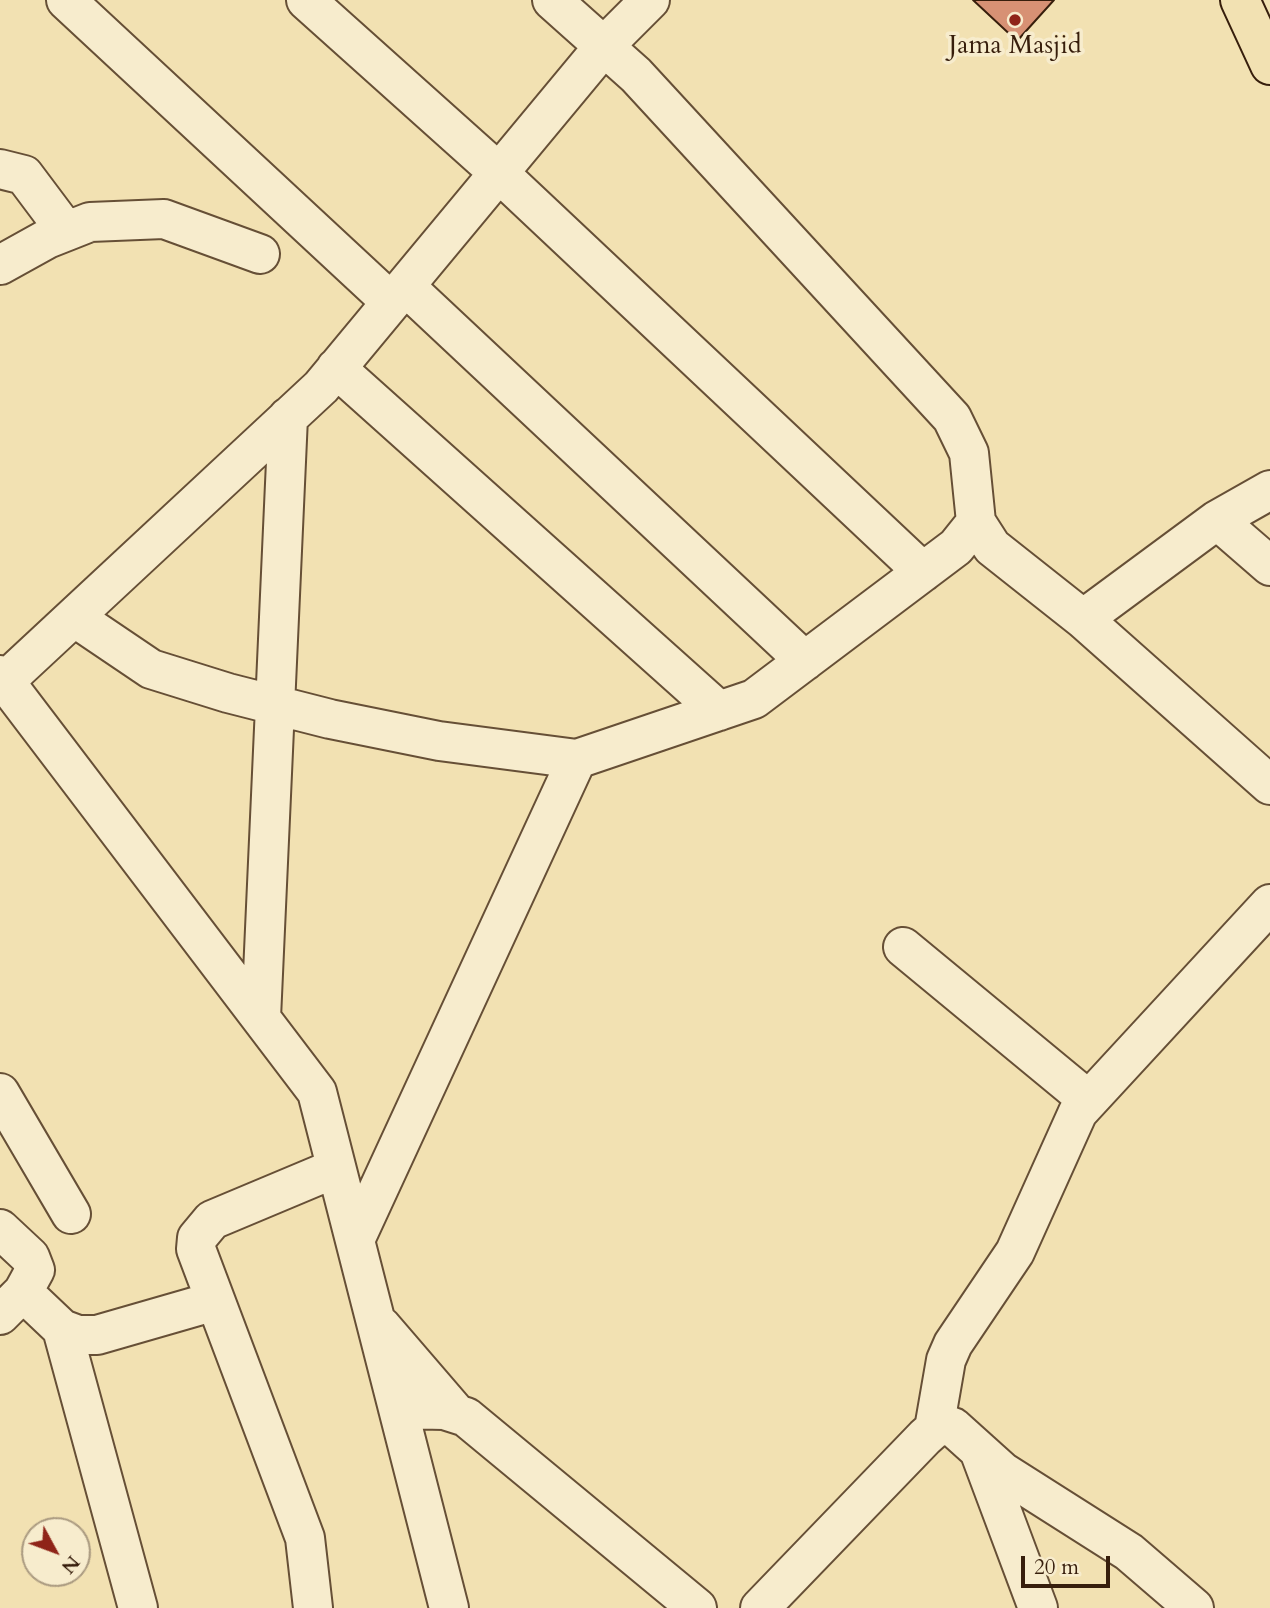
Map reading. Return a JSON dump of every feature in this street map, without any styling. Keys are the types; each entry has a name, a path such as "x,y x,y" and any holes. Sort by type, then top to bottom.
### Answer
{"main road":[{"path":"1240,0 1270,65"}],"street":[{"path":"66,0 398,294 805,661"},
{"path":"306,0 499,173 923,572"},
{"path":"552,0 636,75 952,418 969,453 976,522 992,548 1083,619 1270,785"},
{"path":"449,1608 317,1092 5,690 74,617 288,417 336,368 605,45 650,0"},
{"path":"0,169 24,175 66,232"},
{"path":"0,265 90,222 164,219 260,254"},
{"path":"336,368 719,711"},
{"path":"261,1018 288,417"},
{"path":"1083,619 1217,520 1270,490"},
{"path":"1217,520 1270,566"},
{"path":"74,617 151,669 277,706 439,741 577,759 754,699 956,547 976,522"},
{"path":"355,1240 577,759"},
{"path":"934,1429 946,1360 1015,1252 1074,1120 1087,1099 1270,904"},
{"path":"903,947 1087,1099"},
{"path":"0,1093 71,1214"},
{"path":"313,1608 305,1538 196,1250 197,1238 212,1220 336,1168"},
{"path":"0,1229 30,1257 35,1270 12,1304 78,1335 97,1335 215,1301"},
{"path":"376,1320 455,1412"},
{"path":"62,1329 138,1608"},
{"path":"398,1409 455,1412 466,1416 697,1608"},
{"path":"760,1608 934,1429 944,1425 953,1427 1020,1484 1129,1552 1194,1608"},
{"path":"978,1450 1038,1608"}],"building":[{"name":"Jama Masjid","path":"973,0 1054,0 1017,41"}],"place":[{"name":"Jama Masjid","path":"1015,20"}]}
